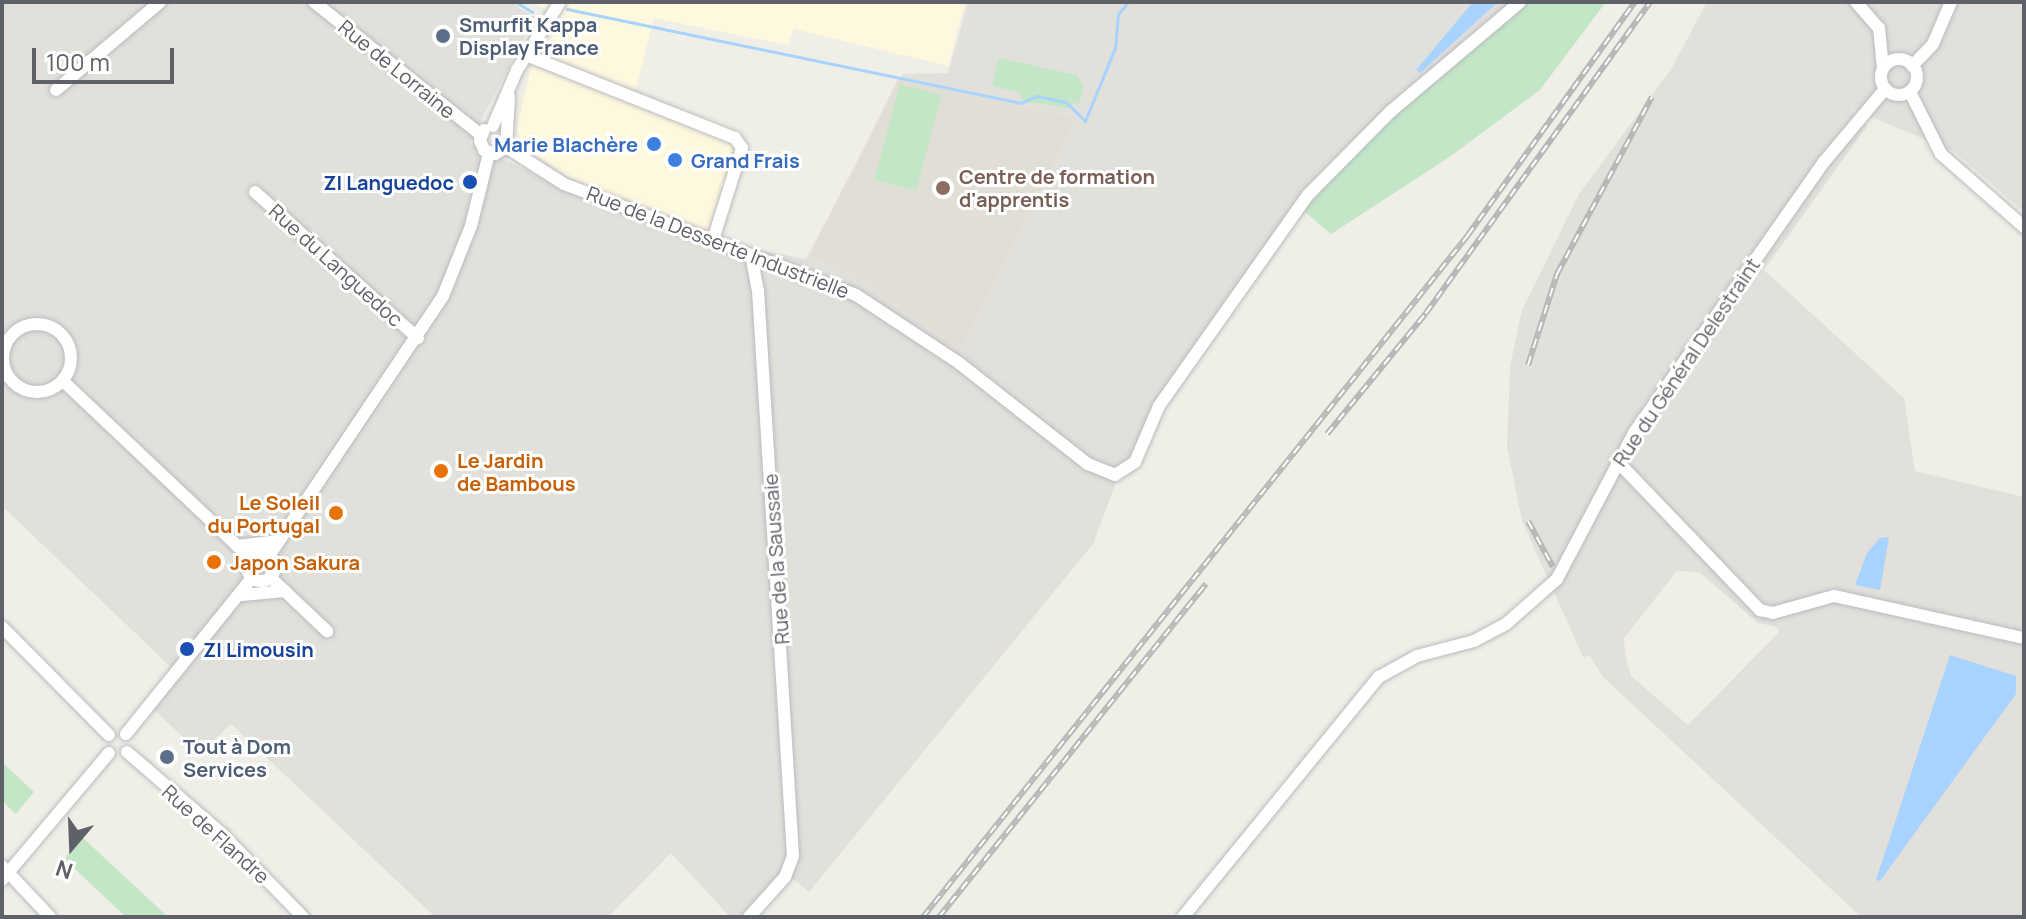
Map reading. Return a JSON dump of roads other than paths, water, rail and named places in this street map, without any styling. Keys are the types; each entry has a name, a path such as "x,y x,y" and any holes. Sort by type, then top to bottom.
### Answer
{"street":[{"path":"56,90 160,2"},
{"name":"Rue de Lorraine","path":"314,2 481,135"},
{"path":"269,556 418,338 454,273 489,153 481,135 493,126 526,55 560,2"},
{"name":"Rue de la Desserte Industrielle","path":"506,147 564,184 856,295 959,363 1096,470 1120,475 1135,462 1159,406 1209,329 1308,195 1390,112 1520,2"},
{"path":"1856,2 1879,28 1885,89 1898,96 1910,92 1917,76 1912,66 1902,59 1883,68"},
{"path":"1912,66 1933,44 1951,2"},
{"path":"526,55 735,138 742,148 713,240"},
{"path":"489,153 506,147 510,86"},
{"name":"Rue du Général Delestraint","path":"1183,917 1379,677 1417,656 1474,641 1506,624 1549,589 1573,557 1617,461 1824,162 1885,89"},
{"path":"1910,92 1941,154 2024,227"},
{"path":"493,126 507,133"},
{"name":"Rue du Languedoc","path":"255,192 418,338"},
{"name":"Rue de la Saussaie","path":"749,917 792,865 778,585 758,291 751,255"},
{"path":"40,324 62,334 72,357 63,381 37,393 13,383 3,355 11,336 40,324"},
{"path":"63,381 250,558"},
{"path":"1617,461 1760,610 1773,613 1834,596 2024,638"},
{"path":"237,546 279,541"},
{"path":"252,578 246,568 250,558 259,553 269,556 275,566 270,577"},
{"path":"252,578 270,577 327,631"},
{"path":"109,753 127,752 126,734 242,595 252,578"},
{"path":"242,595 285,591"},
{"path":"2,627 109,735 109,753 4,873 50,917"},
{"path":"109,735 126,734"},
{"name":"Rue de Flandre","path":"127,752 223,835 303,917"}],"water":[{"path":"1473,2 1498,2 1420,73 1416,70"},
{"path":"1889,537 1880,590 1855,585 1867,553 1880,538"},
{"path":"1950,655 2016,676 2016,694 1880,881 1876,880"}],"waterway":[{"path":"516,2 532,12"},
{"path":"567,9 1021,103 1037,96 1066,102 1085,121 1115,48 1118,14 1128,2"}],"railway":[{"path":"923,917 1468,235 1635,2"},
{"path":"1327,434 1426,313 1650,2"},
{"path":"1528,365 1557,274 1652,97"},
{"path":"1528,521 1553,567"},
{"path":"939,917 1206,584"}],"place":[{"name":"Smurfit Kappa Display France","path":"443,36"},
{"name":"Marie Blachère","path":"654,144"},
{"name":"Grand Frais","path":"675,160"},
{"name":"ZI Languedoc","path":"470,182"},
{"name":"Centre de formation d'apprentis","path":"943,188"},
{"name":"Le Jardin de Bambous","path":"441,471"},
{"name":"Le Soleil du Portugal","path":"336,513"},
{"name":"Japon Sakura","path":"214,562"},
{"name":"ZI Limousin","path":"187,649"},
{"name":"Tout à Dom Services","path":"167,757"}]}
